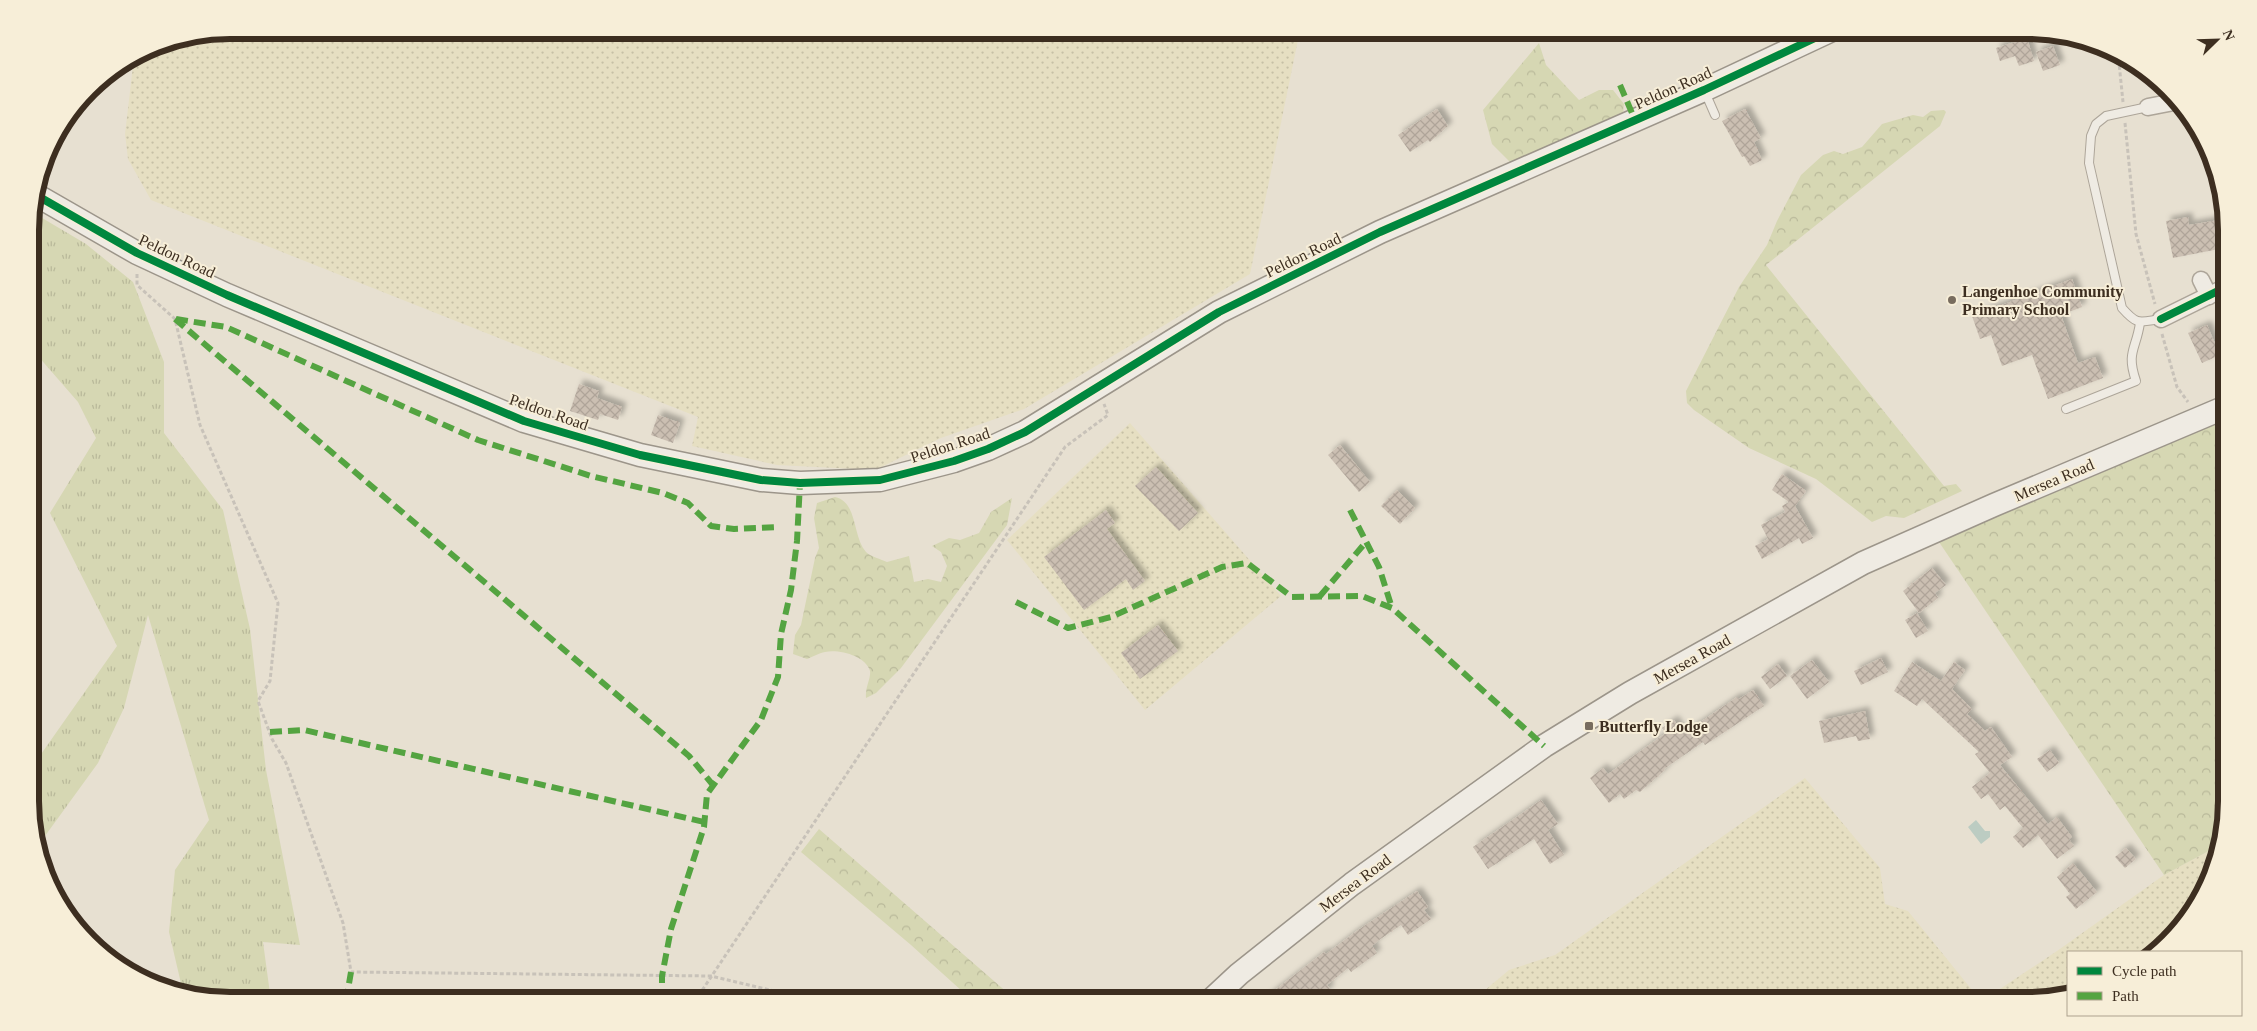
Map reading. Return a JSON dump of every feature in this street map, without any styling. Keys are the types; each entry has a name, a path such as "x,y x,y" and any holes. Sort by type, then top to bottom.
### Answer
{"street":[{"name":"Peldon Road","path":"41,198 137,253 246,303 524,420 640,455 761,480 800,483 880,480 988,449 1025,432 1169,341 1219,312 1372,236 1704,90 1813,39"},
{"path":"2148,107 2167,100"},
{"path":"2201,280 2209,296"},
{"path":"2160,319 2218,292"},
{"name":"Mersea Road","path":"1220,992 1239,974 1391,855 1544,746 1630,693 1863,563 2218,410"}],"lane":[{"path":"1704,90 1715,115"},
{"path":"2148,107 2106,116 2096,124 2091,136 2089,163 2122,308 2132,320 2140,323 2160,319"},
{"path":"2066,409 2136,381 2131,366 2131,351 2140,323"}],"path":[{"path":"2119,62 2136,234 2177,387 2200,418"},
{"path":"137,253 137,285 175,319 200,425 278,603 270,681 258,701 272,739 286,763 342,923 351,972 711,976 778,992"},
{"path":"700,992 1066,447 1108,415 1097,388"}],"shaded area":[{"path":"217,39 1298,39 1250,274 1024,409 941,438 875,470 777,465 692,446 698,417 151,200 128,159 125,134 133,65 156,53 180,45"},
{"path":"1130,423 1281,596 1145,710 1007,540"},
{"path":"1805,778 1880,868 1885,904 1908,911 1974,992 1483,992 1509,970 1555,955"},
{"path":"1976,820 1985,831 1990,831 1990,837 1981,844 1968,827"},
{"path":"2213,849 2204,875 2193,897 2179,918 2146,951 2067,951 2067,988 2040,992 1996,992 2057,951 2164,875"}],"green space":[{"path":"1539,43 1546,65 1579,100 1599,90 1613,90 1624,104 1623,115 1580,131 1511,163 1492,144 1483,110"},
{"path":"1944,110 1946,112 1940,126 1766,265 1944,486 1956,484 1962,491 1904,518 1886,516 1872,522 1816,479 1749,448 1694,410 1687,403 1686,391 1739,287 1767,245 1801,175 1823,155 1834,151 1843,154 1862,147 1882,124 1913,115 1923,117 1931,111"},
{"path":"39,216 86,244 133,282 164,362 164,433 223,510 250,629 266,770 300,945 263,942 270,992 217,992 182,986 169,932 175,870 209,820 148,615 124,708 98,763 42,840 39,814 39,757 117,646 50,513 96,438 78,402 39,357"},
{"path":"2218,422 2217,826 2213,849 2164,875 1939,542 2132,457"},
{"path":"835,497 848,505 858,537 866,552 873,557 887,562 909,556 914,582 928,579 941,582 947,566 941,552 932,546 949,538 960,540 979,533 991,512 1012,498 1007,525 901,668 876,693 866,698 870,671 863,661 851,655 831,651 807,659 793,654 795,635 801,625 815,558 819,548 814,518 817,503"},
{"path":"819,829 1007,992 963,992 911,945 801,852"}],"building":[{"path":"2027,39 2034,61 2019,66 2015,56 2000,61 1996,48"},
{"path":"2053,46 2060,65 2043,71 2036,52"},
{"path":"1437,109 1448,126 1430,142 1428,140 1410,152 1398,135"},
{"path":"1745,109 1761,138 1754,142 1762,160 1750,166 1744,156 1742,157 1722,121"},
{"path":"2188,217 2189,225 2218,220 2218,249 2173,258 2166,221"},
{"name":"Langenhoe Community Primary School","path":"2072,279 2082,307 2061,315 2078,363 2095,357 2103,378 2048,399 2032,355 2002,366 1991,335 1980,339 1972,316"},
{"path":"2207,325 2218,350 2218,356 2202,363 2188,333"},
{"path":"579,384 599,391 597,398 622,407 618,420 600,414 598,420 570,411"},
{"path":"658,415 680,423 673,443 651,435"},
{"path":"1340,445 1370,482 1359,492 1328,455"},
{"path":"1156,467 1198,513 1179,531 1135,486"},
{"path":"1782,474 1806,491 1795,506 1813,538 1802,544 1799,538 1762,559 1755,546 1768,539 1761,525 1785,512 1782,506 1789,502 1772,490"},
{"path":"1397,490 1415,508 1400,524 1381,506"},
{"path":"1106,510 1115,523 1107,529 1145,581 1133,590 1126,579 1084,610 1044,557"},
{"path":"1932,568 1946,585 1935,593 1938,598 1919,613 1903,591"},
{"path":"1917,613 1928,631 1916,638 1905,620"},
{"path":"1158,625 1178,651 1140,679 1121,653"},
{"path":"1881,658 1888,672 1861,685 1854,671"},
{"path":"1812,660 1829,682 1807,699 1790,676"},
{"path":"1912,662 1941,681 1954,662 1965,670 1952,689 1972,709 1967,714 1985,731 1991,727 2012,757 2000,765 2048,824 2057,817 2072,837 2069,839 2074,846 2057,859 2038,835 2023,848 2013,837 2023,828 2005,806 2000,810 1988,794 1981,799 1972,787 1990,773 1975,754 1979,752 1922,699 1917,706 1894,691"},
{"path":"1778,664 1787,676 1770,689 1761,677"},
{"path":"1753,690 1764,706 1705,745 1703,742 1664,769 1640,792 1636,790 1624,799 1620,794 1609,803 1590,778 1603,768 1608,774 1666,733 1662,728 1674,720 1683,734 1737,697 1739,699"},
{"path":"1865,711 1870,739 1858,741 1856,736 1824,743 1819,721"},
{"path":"2050,750 2059,763 2047,772 2037,759"},
{"path":"1541,800 1558,824 1548,830 1564,855 1550,864 1534,839 1488,869 1473,847"},
{"path":"2126,848 2136,859 2125,868 2115,857"},
{"path":"2073,863 2097,892 2076,909 2066,897 2070,894 2057,877"},
{"path":"1417,891 1428,907 1424,910 1431,919 1408,935 1401,925 1379,940 1372,946 1377,953 1351,972 1348,968 1327,985 1330,989 1326,992 1273,992 1324,952 1326,954 1358,930"}],"marked path":[{"path":"1620,85 1635,120"},
{"path":"175,319 689,756 713,785"},
{"path":"176,319 226,327 478,440 591,476 663,493 688,503 711,526 734,529 779,527"},
{"path":"662,992 662,976 671,929 704,827 707,794 761,720 778,677 781,634 791,590 797,541 800,483"},
{"path":"1350,510 1379,567 1392,608"},
{"path":"1320,596 1366,542"},
{"path":"1016,602 1068,628 1111,617 1222,567 1247,563 1292,597 1362,596 1392,608 1544,746"},
{"path":"270,732 304,730 704,822"},
{"path":"348,992 351,972"}],"cycle path":[{"path":"41,198 137,253 227,295 524,421 640,455 761,480 800,483 880,480 954,461 988,449 1025,432 1219,312 1380,232 1704,90 1813,39"},
{"path":"2161,319 2218,291"}],"place":[{"name":"Langenhoe Community Primary School","path":"1952,300"},
{"name":"Butterfly Lodge","path":"1589,726"}]}
